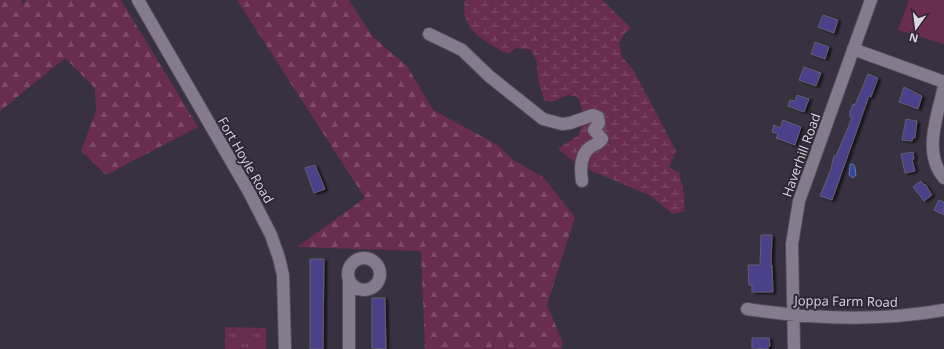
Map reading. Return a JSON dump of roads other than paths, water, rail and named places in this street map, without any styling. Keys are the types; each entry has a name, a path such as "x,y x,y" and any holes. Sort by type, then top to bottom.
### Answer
{"street":[{"name":"Fort Hoyle Road","path":"138,0 249,192 271,235 283,275 285,349"},
{"name":"Haverhill Road","path":"794,349 792,244 799,201 871,0"},
{"path":"429,34 462,50 489,76 543,119 562,124 570,123 593,115 598,117 599,123 594,130 602,139 600,142 587,149 583,156 581,173 582,181"},
{"path":"853,49 944,82"},
{"path":"944,86 932,144 935,164 944,178"},
{"path":"349,280 349,349"},
{"name":"Joppa Farm Road","path":"747,309 794,316 875,318 909,316 944,310"}],"water":[{"path":"850,164 853,164 855,167 856,175 853,178 849,175"}]}
